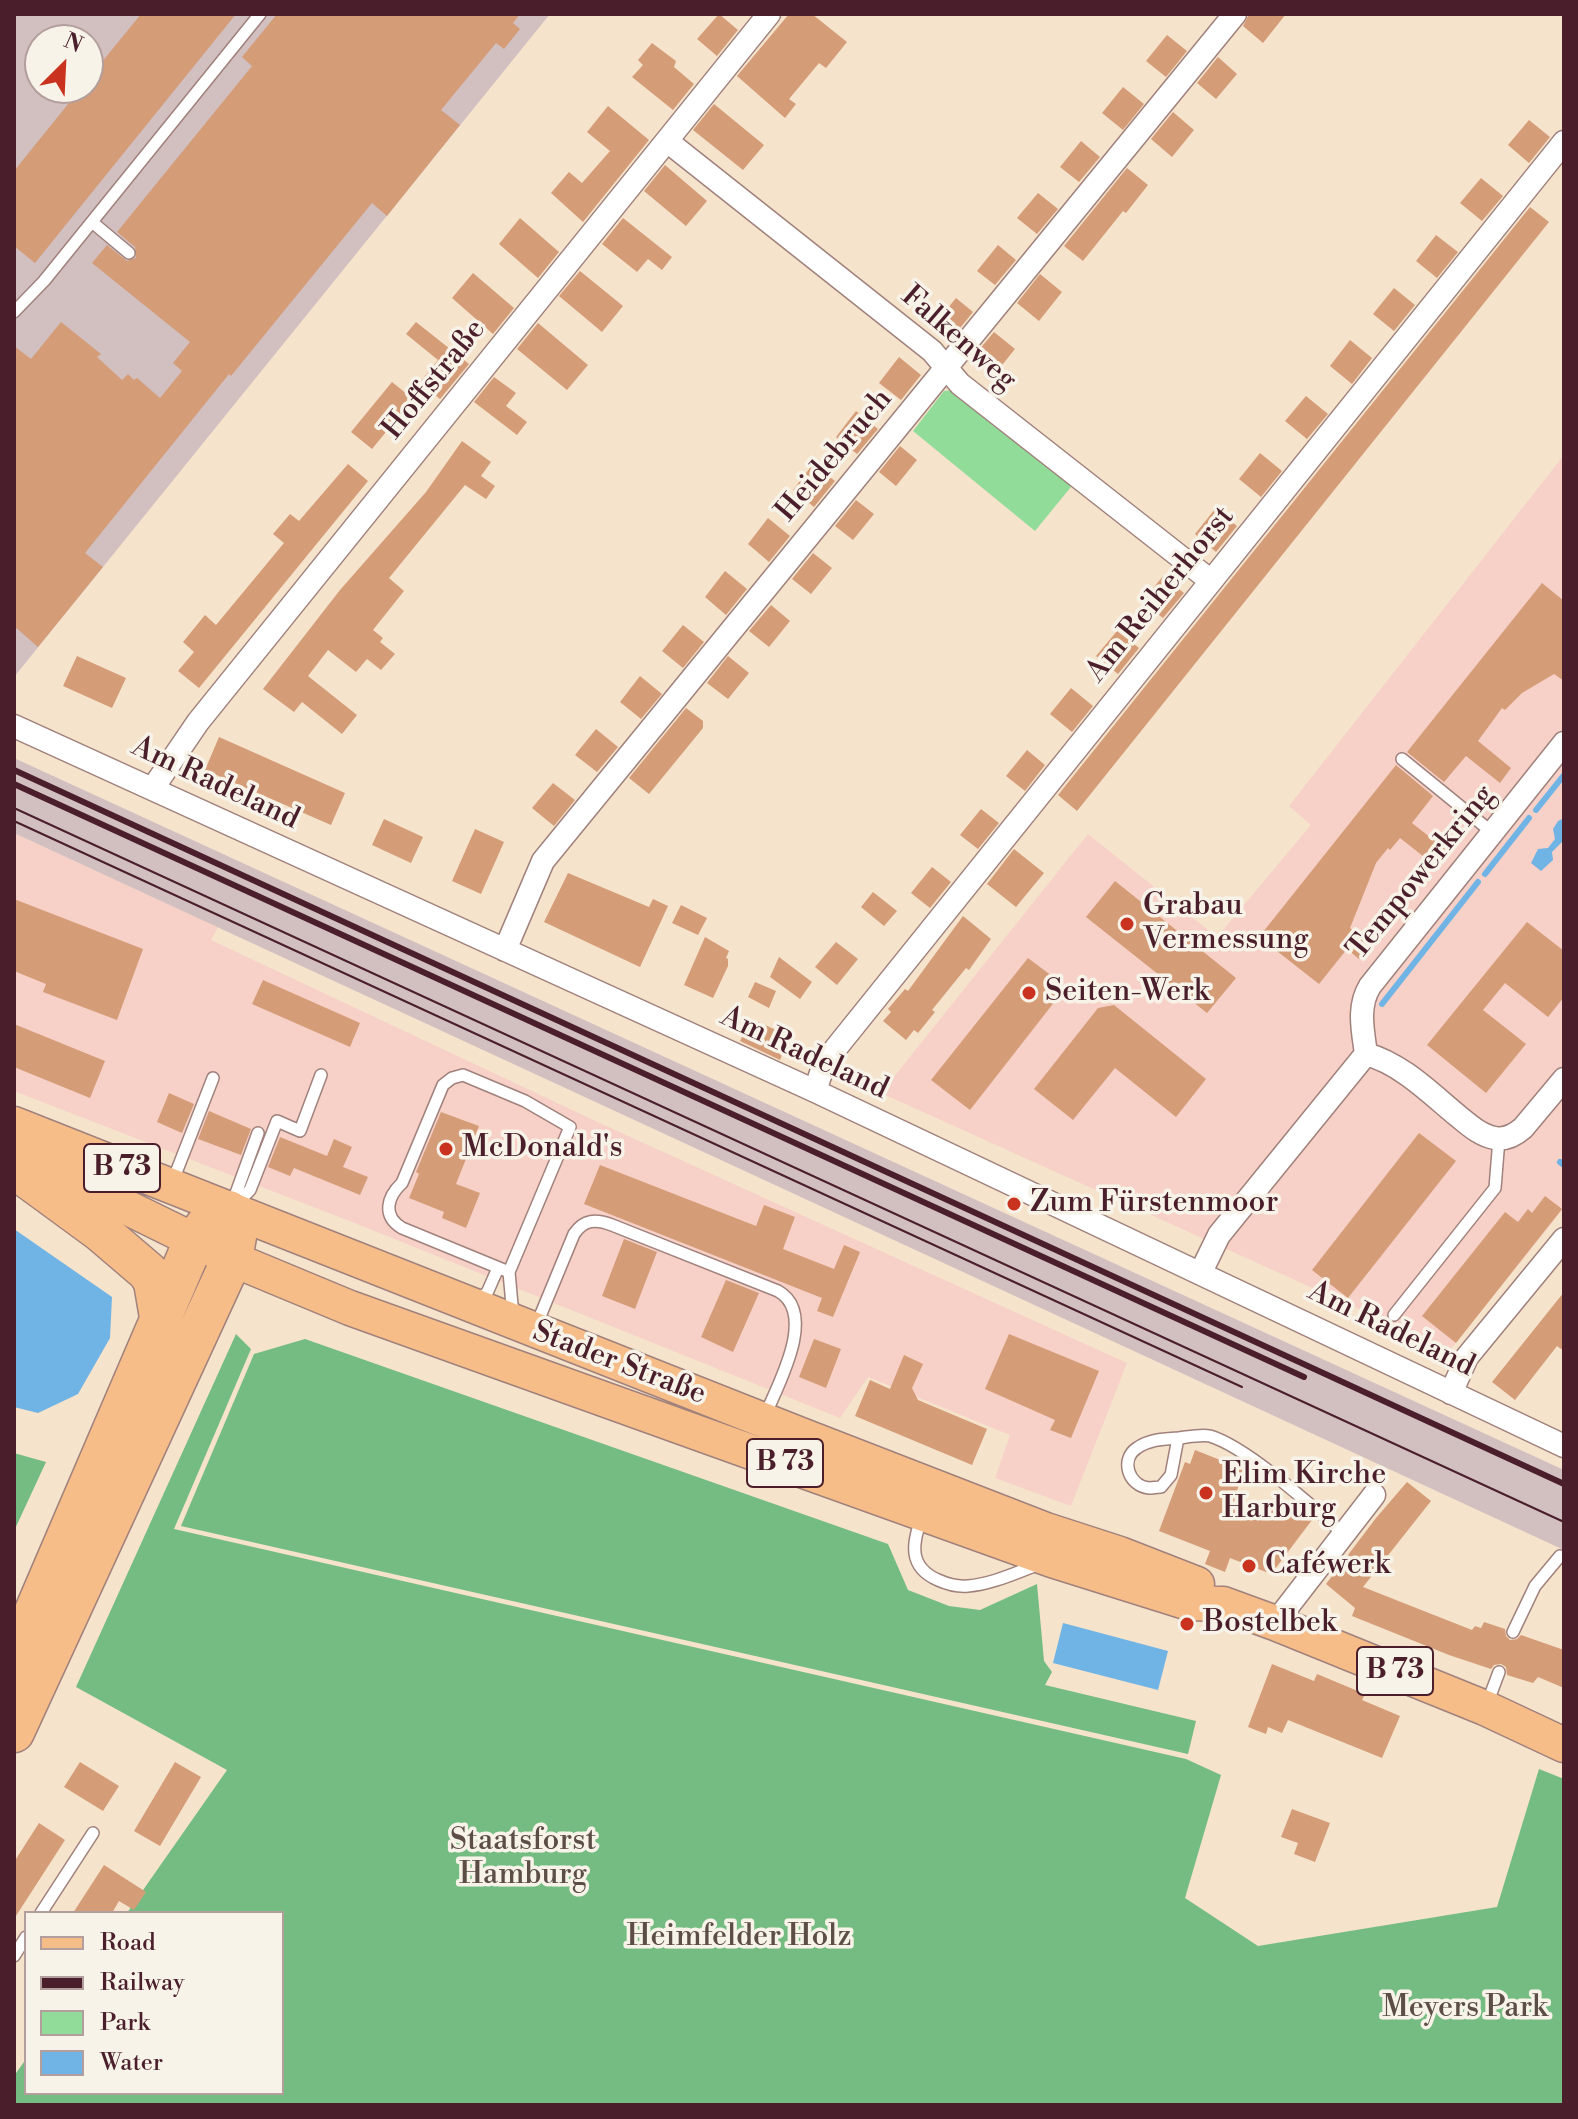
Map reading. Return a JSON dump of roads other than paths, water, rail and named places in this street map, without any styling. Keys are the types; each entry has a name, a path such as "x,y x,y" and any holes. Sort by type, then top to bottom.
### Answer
{"highway":[{"path":"14,1168 100,1231 148,1272 154,1282 160,1317"},
{"path":"14,1660 194,1241 210,1220 229,1211 237,1231 232,1259 14,1732"}],"main road":[{"name":"Stader Straße","path":"14,1124 763,1420 1052,1560 1189,1603 1223,1604"},
{"name":"Stader Straße","path":"14,1152 232,1259 350,1308 674,1422 930,1501 1046,1530 1194,1582 1223,1604 1485,1708 1564,1745"}],"street":[{"name":"Hoffstraße","path":"153,788 198,722 769,14"},
{"name":"Heidebruch","path":"505,950 543,861 1235,14"},
{"name":"Falkenweg","path":"667,141 932,351 960,384 1211,581"},
{"name":"Am Reiherhorst","path":"815,1091 836,1048 1564,142"},
{"name":"Am Radeland","path":"14,726 815,1091 1564,1446"},
{"name":"Tempowerkring","path":"1366,1054 1362,1013 1366,992 1564,743"},
{"path":"1201,1272 1219,1235 1366,1054 1400,1069 1466,1122 1486,1136 1499,1139 1516,1134 1523,1128 1564,1079"},
{"path":"1451,1393 1467,1357 1564,1239"},
{"path":"1275,1623 1374,1495"}],"lane":[{"path":"14,312 44,281 260,14"},
{"path":"92,222 129,253"},
{"path":"1402,759 1493,833"},
{"path":"229,1211 250,1190 277,1121 300,1131 321,1075"},
{"path":"467,1303 487,1293 503,1270 570,1127 525,1101 463,1075 457,1076 443,1085 402,1183 392,1194 389,1213 391,1219 402,1228 503,1270"},
{"path":"171,1188 213,1078"},
{"path":"229,1211 258,1133"},
{"path":"1394,1315 1495,1188 1499,1139"},
{"path":"503,1270 512,1305 529,1328 579,1227 598,1220 785,1295 795,1317 796,1338 763,1420"},
{"path":"1178,1438 1171,1475 1161,1487 1146,1488 1133,1480 1127,1471 1128,1459 1134,1450 1146,1443 1178,1438 1208,1435 1251,1458 1344,1534"},
{"path":"930,1501 914,1537 914,1556 927,1575 956,1586 977,1585 1052,1560"},
{"path":"1513,1632 1535,1586 1560,1556"},
{"path":"1485,1708 1499,1672"},
{"path":"42,1911 93,1833"}],"water":[{"path":"1564,818 1564,840 1552,852 1553,860 1541,871 1531,863 1538,849 1548,848 1555,839 1553,829"},
{"path":"14,1229 112,1297 110,1338 78,1394 38,1413 14,1407"},
{"path":"1063,1623 1168,1651 1158,1690 1053,1663"}],"waterway":[{"path":"1536,810 1564,775"},
{"path":"1485,874 1529,818"},
{"path":"1382,1004 1478,882"},
{"path":"1560,1162 1564,1165"}],"tram line":[{"path":"14,808 1564,1522"},
{"path":"14,821 1242,1387"}],"railway":[{"path":"14,770 1564,1484"},
{"path":"14,784 1304,1377"}],"place":[{"name":"Grabau Vermessung","path":"1127,924"},
{"name":"Seiten-Werk","path":"1029,993"},
{"name":"McDonald's","path":"446,1149"},
{"name":"Zum Fürstenmoor","path":"1014,1204"},
{"name":"Elim Kirche Harburg","path":"1206,1493"},
{"name":"Caféwerk","path":"1249,1566"},
{"name":"Bostelbek","path":"1187,1624"}],"park label":[{"name":"Staatsforst Hamburg","path":"523,1859"},
{"name":"Heimfelder Holz","path":"739,1938"},
{"name":"Meyers Park","path":"1465,2009"}]}
